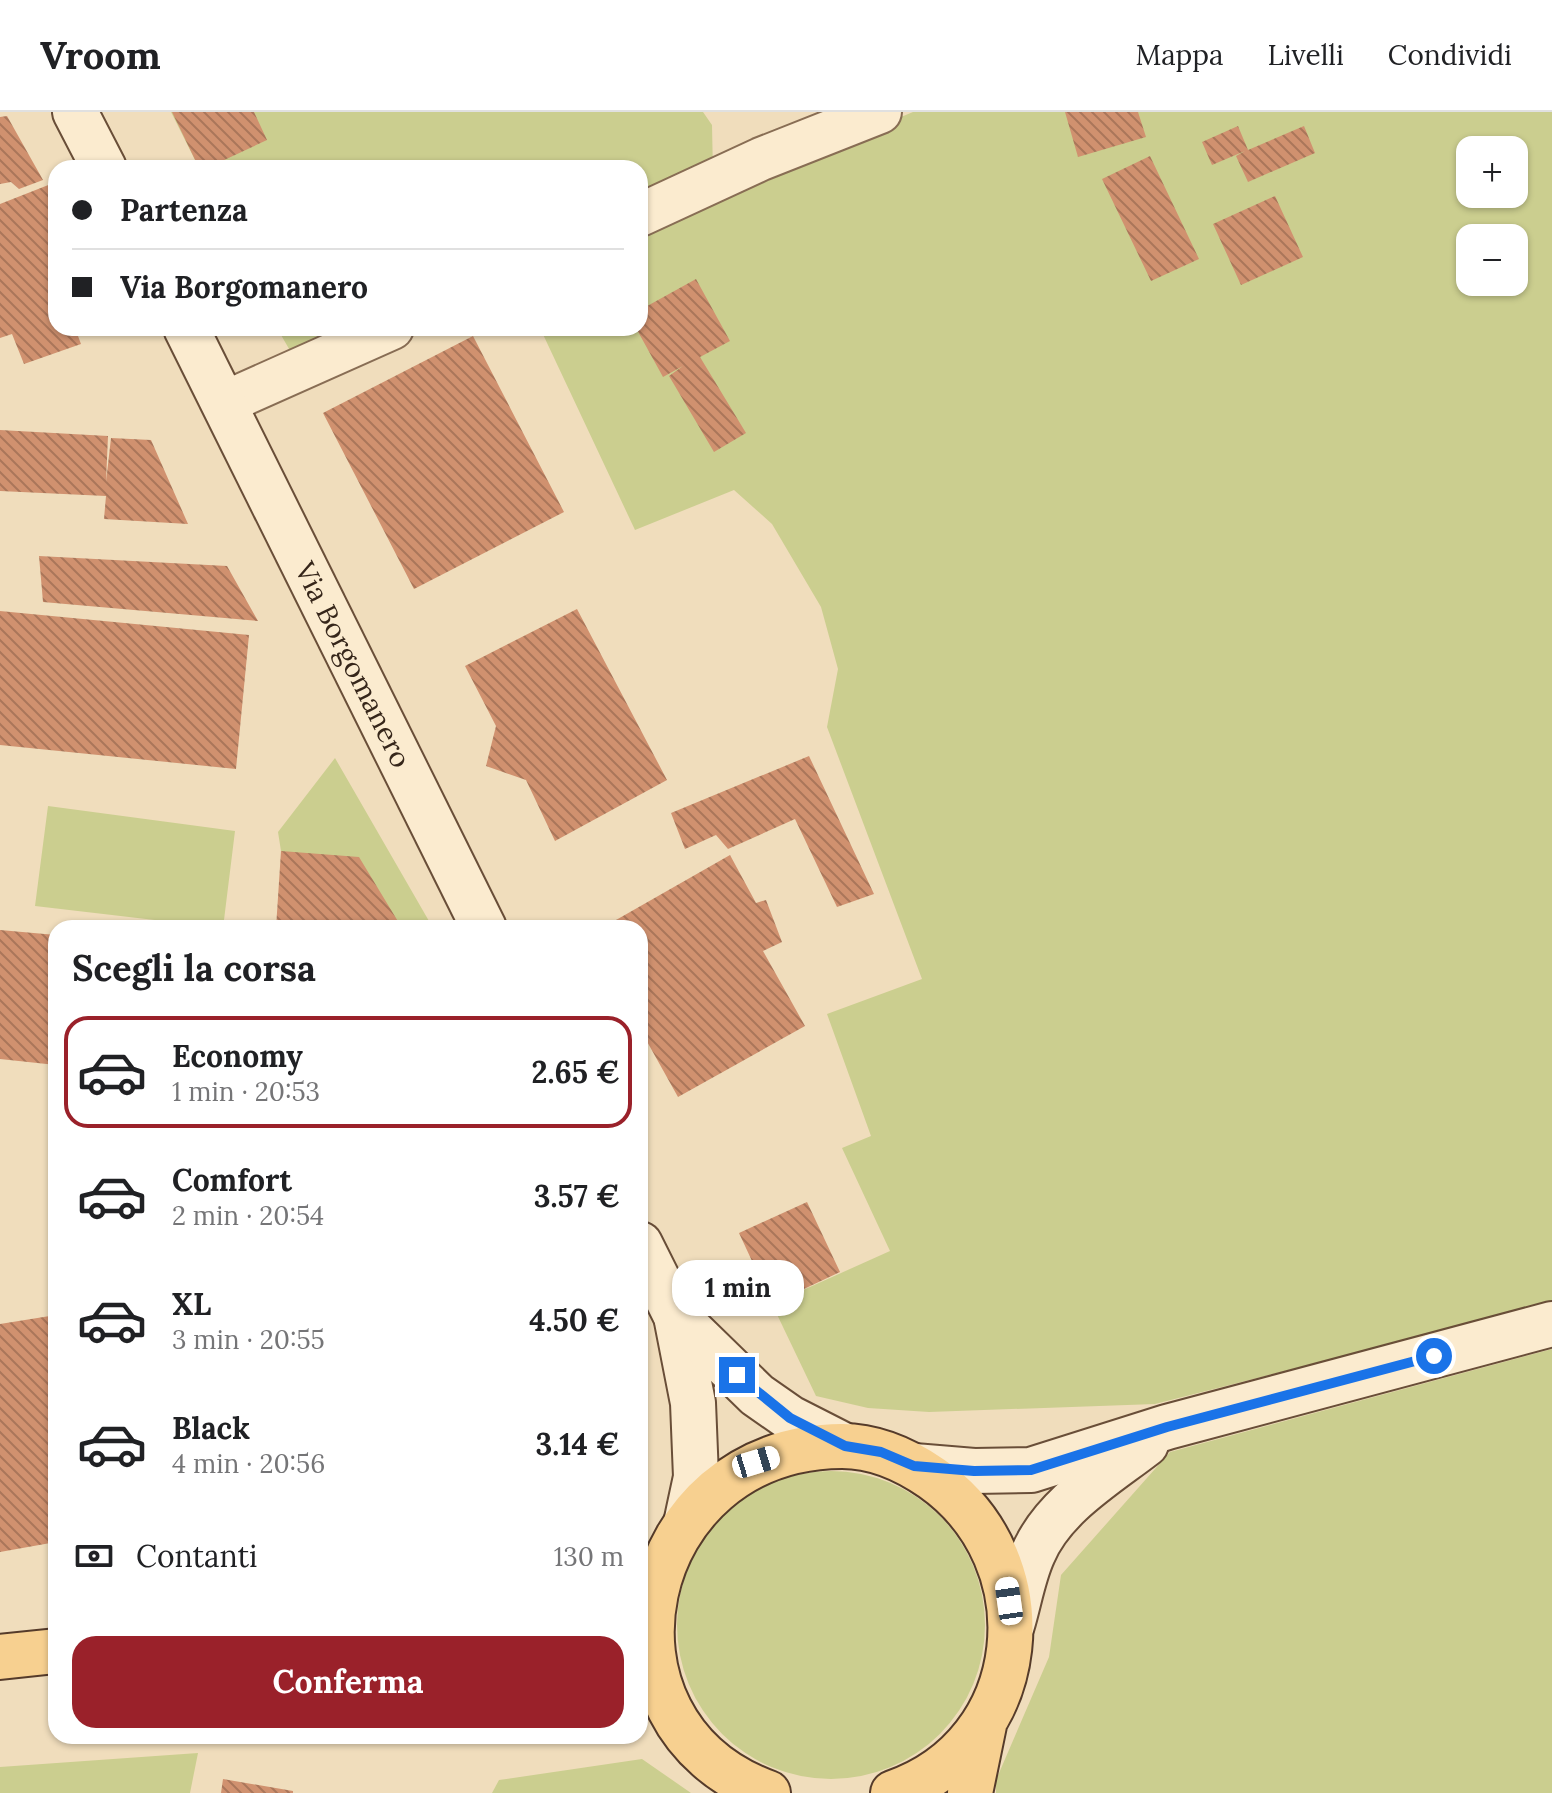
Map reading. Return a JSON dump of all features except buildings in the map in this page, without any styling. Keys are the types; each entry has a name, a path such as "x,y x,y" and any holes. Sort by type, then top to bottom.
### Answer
{"main road":[{"path":"75,112 100,160"},
{"name":"Via Borgomanero","path":"190,336 480,920"},
{"path":"648,1260 676,1316 697,1443 696,1477 666,1541 657,1580 651,1618 654,1657 652,1686 701,1750 727,1771 768,1793"},
{"path":"676,1316 757,1395 790,1418 845,1446"},
{"path":"914,1466 974,1471 1031,1470 1167,1427 1552,1324"},
{"path":"970,1793 985,1720 1005,1675 1012,1625 1033,1554 1050,1525 1077,1498 1167,1427"},
{"path":"666,1541 718,1486 756,1462 800,1449 845,1446 881,1452 914,1466 955,1494 986,1532 1006,1577 1012,1625"},
{"path":"0,1657 48,1652"},
{"path":"893,1793 914,1786 954,1758 985,1720"}],"street":[{"path":"648,211 761,159 880,112"},
{"path":"224,403 374,336"}],"green space":[{"path":"171,112 703,112 712,125 713,174 648,203 648,160 195,160"},
{"path":"913,112 1552,112 1552,1303 1155,1404 929,1412 868,1408 816,1396 772,1304 890,1251 842,1148 871,1136 827,1014 922,979 827,727 838,669 821,607 772,524 734,490 635,530 544,336 648,336 648,223"},
{"path":"282,336 351,336 296,361"},
{"path":"335,758 428,920 389,920 281,851 278,832"},
{"path":"48,806 235,831 224,920 155,920 35,906"},
{"path":"1552,1349 1552,1793 996,1793 996,1780 1049,1657 1061,1575 1170,1452"},
{"path":"816,1471 846,1471 876,1477 904,1489 929,1506 950,1527 967,1552 979,1580 985,1640 974,1684 959,1711 940,1734 917,1753 890,1768 846,1779 816,1779 786,1773 758,1761 733,1744 712,1723 695,1698 683,1670 677,1640 677,1610 683,1580 695,1552 712,1527 733,1506 758,1489 786,1477"},
{"path":"198,1753 190,1793 0,1793 0,1767"},
{"path":"642,1759 691,1793 492,1793 499,1780"}],"route":[{"path":"737,1375 757,1395 790,1418 845,1446 881,1452 914,1466 974,1471 1031,1470 1167,1427 1434,1356"}]}
